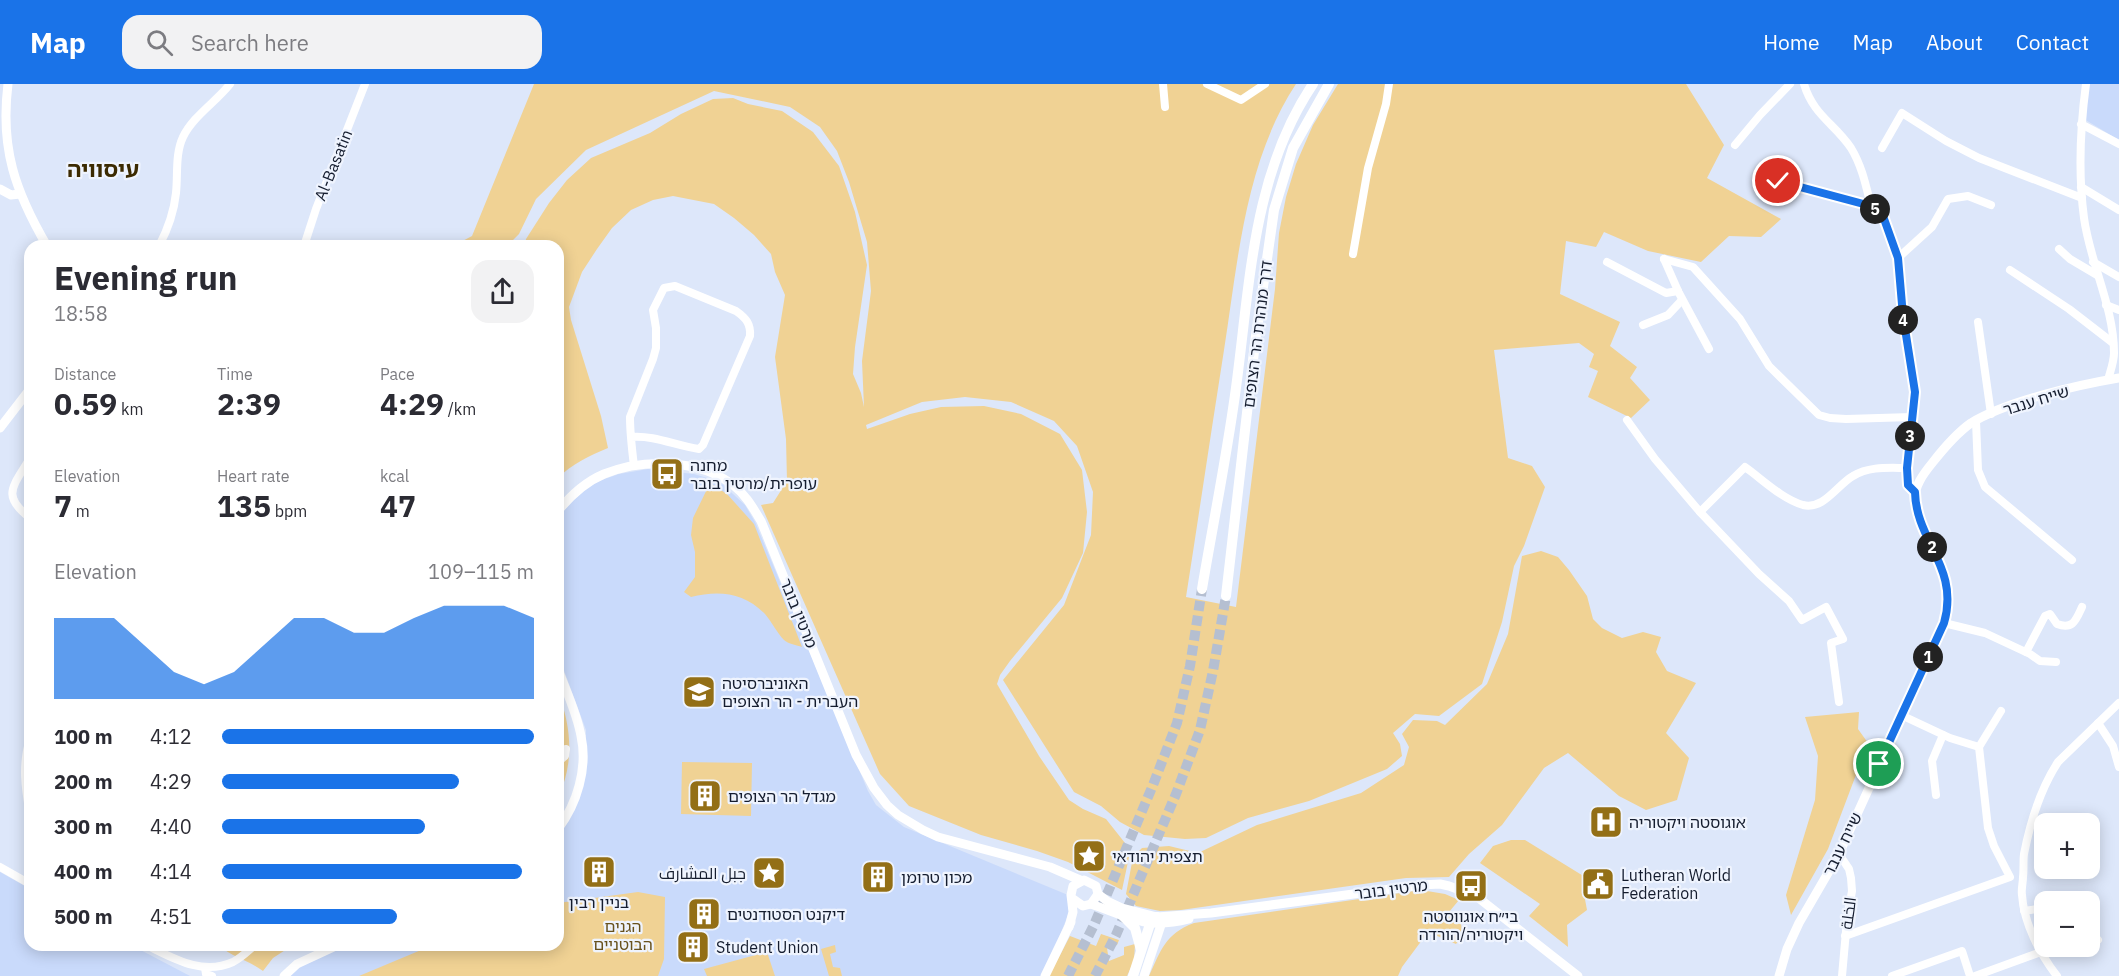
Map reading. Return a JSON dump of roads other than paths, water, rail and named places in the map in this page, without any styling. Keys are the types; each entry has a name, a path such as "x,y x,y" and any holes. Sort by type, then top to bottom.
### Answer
{"main road":[{"name":"דרך מנהרת הר הצופים","path":"1202,589 1235,396 1261,207 1281,143 1312,84"},
{"name":"דרך מנהרת הר הצופים","path":"1226,596 1255,344 1274,210 1293,148 1329,84"},
{"path":"1122,915 1132,924 1137,933 1140,956"},
{"path":"1133,976 1156,922"}],"street":[{"path":"8,84 5,107 8,151 20,194 44,240"},
{"path":"162,240 170,225 176,195 178,153 184,136 193,123 220,98 230,84"},
{"name":"Al-Basatin","path":"306,240 366,84"},
{"path":"1162,84 1165,106"},
{"path":"1206,84 1241,100 1265,84"},
{"path":"1353,254 1368,168 1386,104 1389,84"},
{"path":"1736,145 1760,115 1790,84"},
{"path":"1804,84 1807,95 1823,119 1850,146 1860,164 1871,206"},
{"path":"2086,84 2081,124 2081,187 2084,219 2093,262 2112,327 2114,355 2108,380"},
{"path":"1882,148 1902,113 1946,141 1979,158 2082,198"},
{"path":"2081,124 2119,144"},
{"path":"1778,181 1871,206 1883,216 1898,258 1903,316 1915,392 1907,468 1908,485 1915,492"},
{"path":"2081,187 2119,210"},
{"path":"0,189 11,195 20,194"},
{"path":"1898,258 1932,227 1948,199 1968,196 1992,205"},
{"path":"2059,249 2070,259 2097,275"},
{"path":"1709,349 1682,300 1664,259 1693,267 1740,320 1769,366 1819,415 1846,419 1912,417"},
{"path":"1607,262 1666,293 1678,291"},
{"path":"2093,262 2119,277"},
{"path":"2010,270 2069,309 2113,343"},
{"path":"631,437 649,437 699,449 703,445 750,336 751,329 743,316 675,286 664,288 654,310 656,348 630,417 631,437 634,466"},
{"path":"1643,325 1668,315 1682,300"},
{"path":"2106,305 2119,310"},
{"path":"1978,322 1991,414"},
{"name":"שייח ענבר","path":"1779,976 1787,949 1799,923 1839,854 1944,623 1949,600 1946,580 1915,502 1915,492 1924,474 1941,452 1976,421 2043,396 2119,378"},
{"path":"0,428 24,397"},
{"path":"1628,420 1655,459 1700,512 1759,574 1790,601 1802,620 1826,607 1843,639 1831,643 1839,702"},
{"path":"1976,421 1978,470 1985,487 2072,560"},
{"name":"מרטין בובר","path":"564,505 582,486 605,474 634,466 662,464 697,469 717,476 742,493 761,521 856,755 874,788 887,805 909,822 938,837 1059,871 1080,880"},
{"path":"24,467 11,488 11,500 16,508 24,514"},
{"path":"1700,512 1745,467 1786,497 1804,505 1819,504 1853,476 1869,470 1907,468"},
{"path":"2026,652 2045,616 2050,614 2057,624 2072,625 2082,607"},
{"path":"1944,623 1985,633 2026,652 2036,660 2056,662"},
{"path":"564,686 582,737 582,769 573,807 564,820"},
{"path":"2034,934 2024,911 2021,893 2024,856 2029,834 2051,774 2058,762 2119,703"},
{"path":"2001,711 1980,747 1988,828 1994,846 2010,877"},
{"path":"1901,715 1943,735 1980,747"},
{"path":"2098,723 2113,746 2119,768"},
{"path":"1936,795 1932,761 1943,735"},
{"path":"564,757 566,749"},
{"name":"الخلة","path":"1839,854 1849,869 1852,891 1842,976"},
{"name":"מרטין בובר","path":"1037,865 1058,876 1072,895"},
{"path":"0,867 24,881"},
{"path":"1845,936 2024,871"},
{"path":"1045,976 1075,915 1098,894 1093,882 1080,880 1073,886 1073,912 1069,927"},
{"name":"מרטין בובר","path":"1098,894 1107,901 1156,922 1440,884 1456,887 1476,896 1578,976"},
{"path":"1072,895 1087,905"},
{"name":"מרטין בובר","path":"1087,905 1156,922 1178,922 1211,913"},
{"path":"2024,911 2034,910"},
{"path":"1144,976 1154,946 1156,922"},
{"path":"1154,946 1178,922"},
{"path":"158,951 193,968 221,968 235,962 248,951"},
{"path":"284,976 297,964 325,951"},
{"path":"1892,976 1962,951 1970,976"},
{"path":"1975,976 2034,955"},
{"path":"2045,957 2057,976"},
{"path":"205,968 206,974 212,976"}],"tunnel":[{"path":"1068,976 1094,925 1177,723 1190,666 1202,589"},
{"path":"1095,976 1116,935 1176,794 1200,730 1226,596"}],"place":[{"name":"מחנה עופרית/מרטין בובר","path":"667,474"},
{"name":"האוניברסיטה העברית - הר הצופים","path":"699,692"},
{"name":"מגדל הר הצופים","path":"705,796"},
{"name":"אוגוסטה ויקטוריה","path":"1606,822"},
{"name":"תצפית יהודאי","path":"1089,856"},
{"name":"בניין רבין","path":"599,872"},
{"name":"جبل المشارف","path":"769,873"},
{"name":"מכון טרומן","path":"878,877"},
{"name":"Lutheran World Federation","path":"1598,884"},
{"name":"בי״ח אוגווסטה ויקטוריה/הורדה","path":"1471,886"},
{"name":"דיקנט הסטודנטים","path":"704,914"},
{"name":"Student Union","path":"693,947"}],"district":[{"name":"עיסוויה","path":"103,168"}],"park label":[{"name":"הגנים הבוטניים","path":"623,935"}]}
